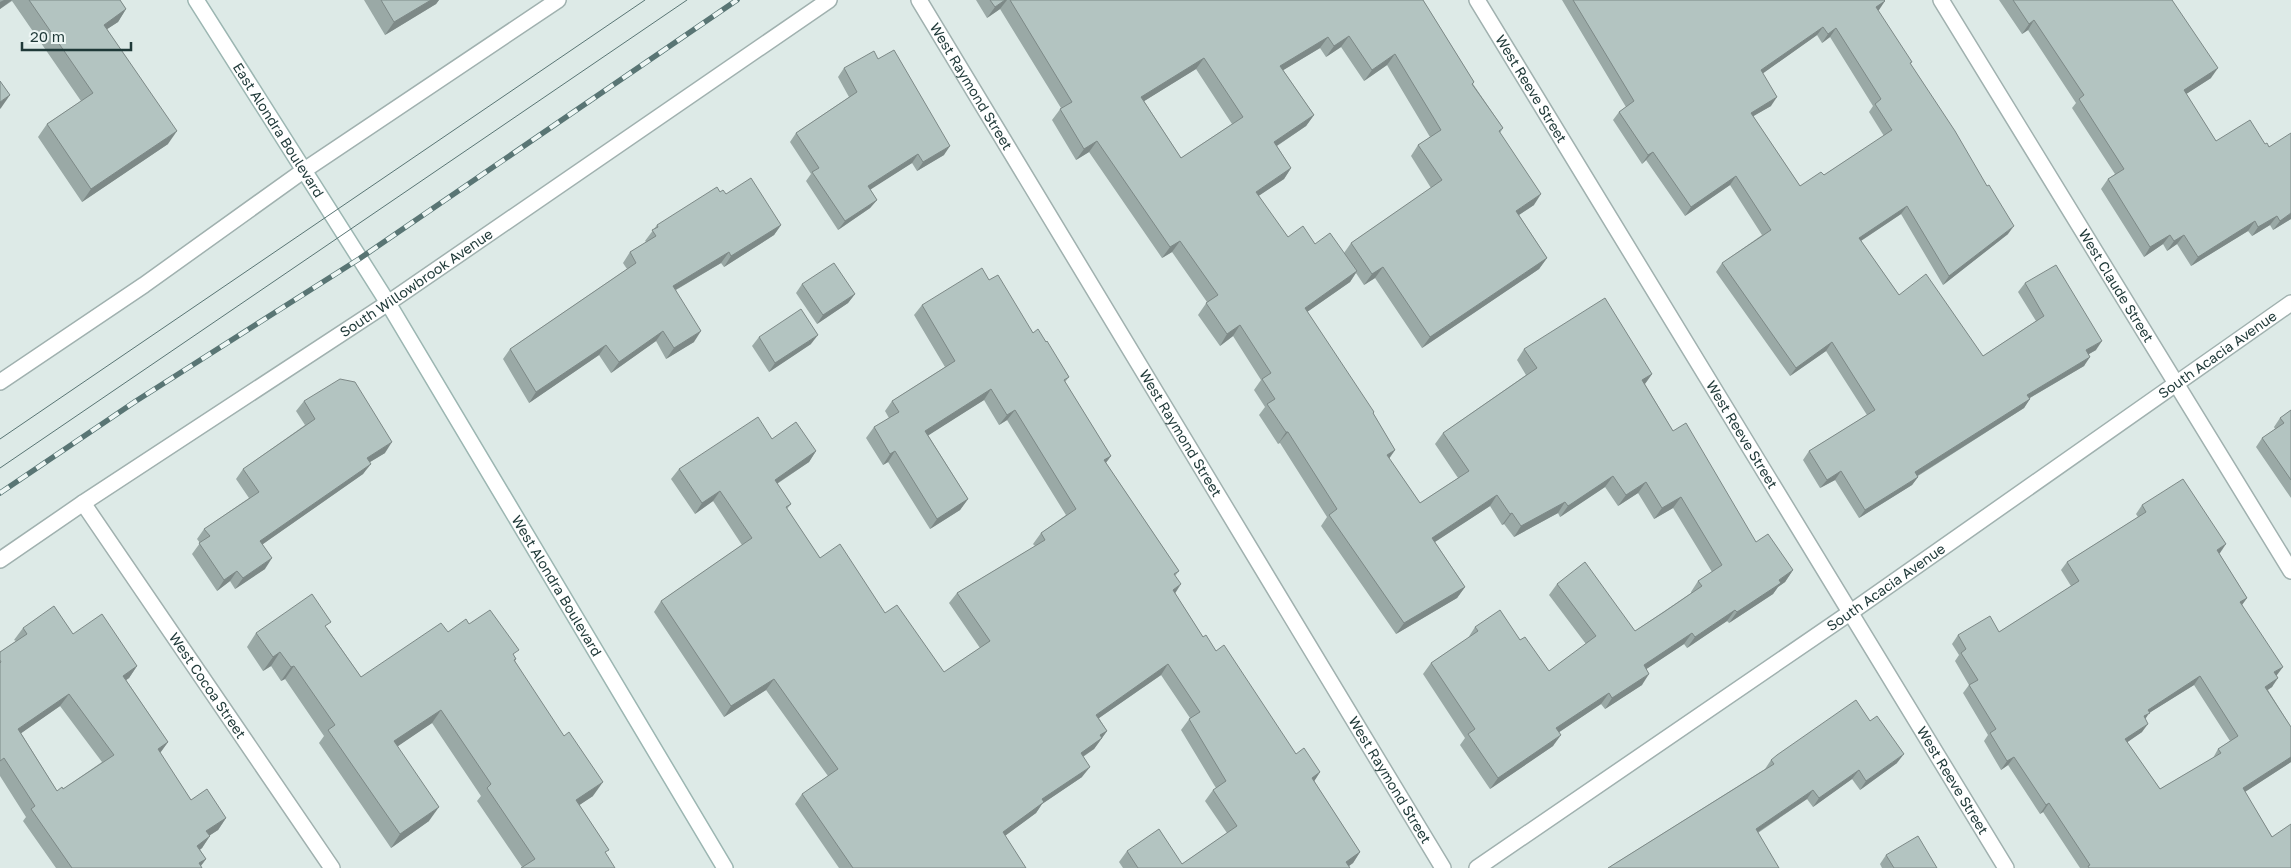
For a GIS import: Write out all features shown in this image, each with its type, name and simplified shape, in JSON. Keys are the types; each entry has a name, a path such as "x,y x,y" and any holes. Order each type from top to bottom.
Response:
{"street":[{"name":"East Alondra Boulevard","path":"196,0 388,303"},
{"path":"0,382 144,285 303,171 558,0"},
{"name":"South Willowbrook Avenue","path":"0,560 83,503 388,303 830,0"},
{"name":"West Raymond Street","path":"919,0 1443,868"},
{"name":"West Reeve Street","path":"1477,0 2006,868"},
{"name":"West Claude Street","path":"1941,0 2291,571"},
{"name":"West Alondra Boulevard","path":"388,303 725,868"},
{"name":"South Acacia Avenue","path":"1477,868 1850,612 2291,303"},
{"name":"West Cocoa Street","path":"83,503 332,868"}],"building":[{"path":"29,0 120,0 126,9 104,25 177,131 91,189 47,124 93,93"},
{"path":"381,0 431,0 394,22"},
{"path":"990,0 1005,0 995,7"},
{"path":"1010,0 1423,0 1474,82 1472,84 1503,128 1499,131 1541,194 1516,211 1547,258 1430,337 1383,267 1372,274 1351,243 1442,180 1418,145 1441,130 1395,54 1372,70 1349,36 1334,46 1328,37 1280,66 1314,115 1274,142 1291,168 1256,192 1288,237 1303,226 1315,244 1330,233 1357,271 1305,308 1374,412 1395,450 1387,455 1420,503 1469,471 1443,433 1537,368 1524,349 1605,298 1652,374 1642,380 1673,431 1686,423 1756,542 1768,534 1793,570 1779,580 1781,583 1737,612 1735,610 1695,637 1692,633 1644,665 1649,674 1612,698 1609,693 1556,728 1561,735 1498,778 1468,734 1475,729 1431,663 1478,631 1475,627 1500,610 1520,640 1525,637 1549,671 1596,636 1557,584 1585,562 1635,631 1664,612 1702,586 1698,581 1722,565 1681,497 1662,508 1646,482 1626,495 1613,476 1568,506 1565,502 1521,526 1497,495 1432,538 1465,587 1404,623 1329,515 1337,509 1288,432 1286,432 1267,404 1275,399 1262,379 1271,373 1240,325 1227,334 1206,303 1218,295 1180,241 1170,247 1097,141 1084,149 1060,109 1072,102","holes":["1204,58 1243,117 1181,158 1141,97"]},
{"path":"1573,0 1884,0 1876,7 1955,131 1987,186 1989,185 2014,226 1949,276 1907,206 1859,238 1899,295 1926,274 1983,356 2044,316 2025,283 2056,265 2102,341 2086,350 2090,357 2027,395 2030,399 1915,472 1918,477 1865,510 1841,471 1827,480 1809,451 1875,410 1832,342 1796,368 1722,263 1771,230 1736,176 1691,207 1653,152 1648,155 1619,112 1634,101","holes":["1823,27 1828,34 1836,28 1881,99 1875,104 1892,130 1824,175 1821,172 1800,186 1751,113 1777,97 1761,70"]},
{"path":"2013,0 2172,0 2218,68 2184,90 2216,141 2250,120 2265,144 2267,143 2269,147 2291,133 2291,213 2280,221 2277,216 2258,227 2255,221 2198,257 2184,235 2174,241 2170,235 2150,247 2108,179 2124,169 2079,99 2084,95 2034,20 2029,24"},
{"path":"894,50 950,146 923,162 918,154 868,186 877,200 845,221 812,172 819,168 796,133 857,92 844,68 874,51 878,59"},
{"path":"0,81 10,95 0,102"},
{"path":"751,178 781,225 731,256 729,252 673,286 701,331 674,348 663,331 619,362 606,345 536,392 510,349 636,263 630,252 656,236 652,230 658,227 657,225 717,187 720,192 723,190 726,194"},
{"path":"834,263 855,294 823,315 802,284"},
{"path":"982,268 989,280 998,275 1033,333 1038,329 1069,377 1064,380 1111,456 1104,460 1179,571 1174,574 1181,584 1173,590 1203,637 1206,635 1216,651 1224,645 1296,754 1304,748 1320,772 1312,778 1360,852 1346,862 1350,868 1138,868 1127,851 1159,829 1182,864 1237,826 1213,790 1226,781 1189,719 1200,712 1168,664 1096,715 1107,731 1100,735 1102,738 1081,753 1090,767 1042,799 1044,802 1003,832 1026,868 853,868 802,794 838,769 774,679 731,706 661,601 752,538 720,491 702,503 679,469 758,417 772,439 796,422 816,451 775,480 791,504 786,507 820,558 840,544 885,613 897,605 944,672 990,641 957,593 1045,540 1041,533 1076,509 1015,410 1007,415 991,389 925,431 968,499 937,519 895,451 890,454 874,427 899,412 892,401 955,361 922,305"},
{"path":"801,309 818,335 775,363 759,337"},
{"path":"340,379 355,382 392,442 367,458 371,464 260,541 272,558 243,578 237,571 224,580 199,543 210,536 204,529 259,492 243,469 315,419 304,401"},
{"path":"2291,410 2291,480 2262,438 2284,423 2280,418"},
{"path":"2183,479 2226,544 2217,550 2247,598 2240,602 2283,667 2274,672 2278,678 2265,687 2291,727 2291,757 2243,788 2272,837 2291,824 2291,868 2089,868 2088,866 2090,865 2049,803 2046,805 2014,757 2007,761 1990,733 1996,729 1969,685 1978,680 1961,653 1966,649 1958,635 1990,616 1999,632 2079,581 2067,562 2146,512 2142,505","holes":["2200,676 2238,736 2218,749 2221,753 2160,789 2125,739 2148,724 2144,716 2150,713 2148,710"]},
{"path":"312,594 331,622 325,626 361,677 441,623 448,632 466,619 469,624 490,610 519,650 513,654 516,659 514,660 564,736 569,732 603,782 576,800 609,850 605,852 615,868 521,868 535,859 487,788 491,784 441,710 394,741 439,807 400,834 328,730 335,725 294,666 291,667 280,652 273,657 256,633"},
{"path":"54,606 73,634 102,614 137,666 123,676 168,742 158,749 191,800 207,789 226,818 206,831 210,836 197,846 206,859 199,863 202,868 72,868 31,809 35,806 4,758 0,761 0,652 27,634 23,628","holes":["69,694 114,755 63,789 62,787 57,791 18,729"]},
{"path":"1856,700 1870,721 1877,716 1904,754 1866,781 1859,770 1819,798 1813,790 1756,829 1779,868 1608,868 1774,764 1771,760 1777,755"},
{"path":"1918,836 1937,868 1894,868 1886,855"}],"tram line":[{"path":"0,439 645,0"},
{"path":"0,468 687,0"}],"railway":[{"path":"0,493 136,401 359,259 737,0"}]}
